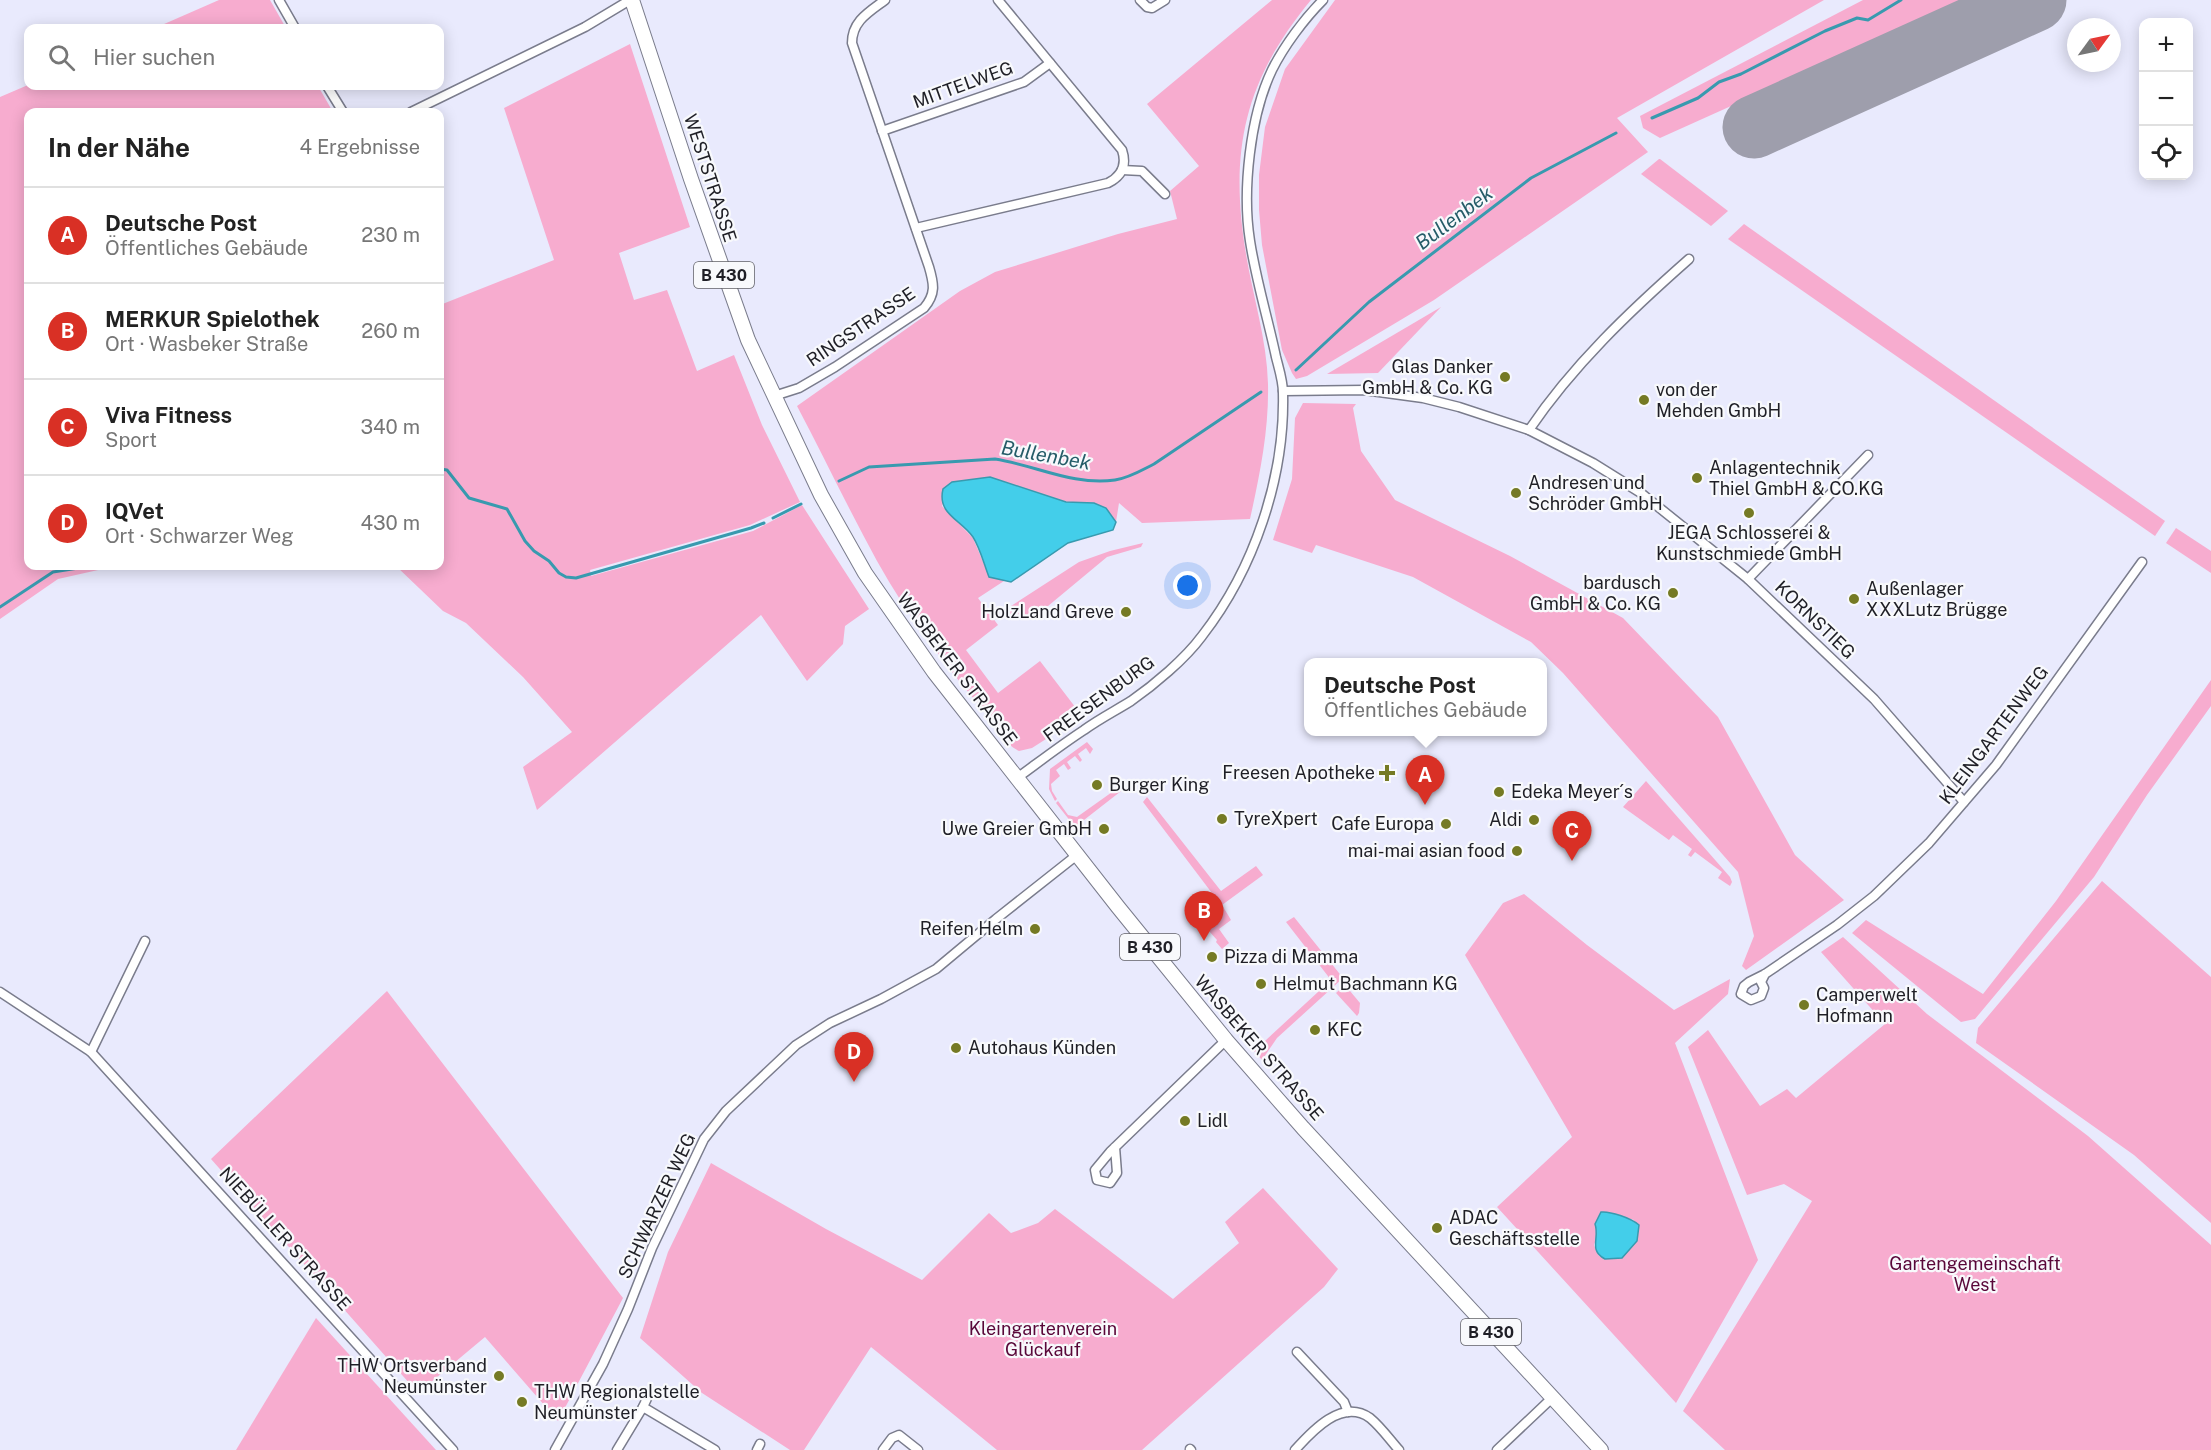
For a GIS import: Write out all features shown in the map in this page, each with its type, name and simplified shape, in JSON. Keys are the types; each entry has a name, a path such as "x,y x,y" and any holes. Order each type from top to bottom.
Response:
{"main road":[{"name":"WESTSTRASSE","path":"631,0 731,296 760,370 821,495"},
{"name":"WASBEKER STRASSE","path":"821,495 871,582 934,672 1226,1040 1303,1128 1601,1450"}],"street":[{"path":"279,0 293,24"},
{"path":"419,108 585,27 631,0"},
{"name":"RINGSTRASSE","path":"774,396 799,387 835,367 924,308 932,299 934,286 855,52 852,36 860,19 885,0"},
{"path":"916,228 1108,183 1114,180 1122,170 1125,158 1122,150 998,0"},
{"path":"1140,0 1147,7 1152,8 1165,0"},
{"name":"FREESENBURG","path":"1017,778 1084,729 1132,700 1166,672 1200,639 1222,608 1244,570 1257,539 1276,471 1282,433 1283,391 1250,240 1247,191 1251,146 1257,114 1272,71 1287,45 1323,0"},
{"name":"MITTELWEG","path":"882,131 1024,82 1050,63"},
{"path":"329,90 341,108"},
{"path":"1122,170 1142,171 1165,194"},
{"path":"1529,430 1593,351 1637,305 1689,259"},
{"name":"KORNSTIEG","path":"1283,391 1364,390 1423,398 1476,412 1529,430 1593,464 1641,494 1748,579 1874,699 1964,802"},
{"path":"1748,579 1868,455"},
{"name":"KLEINGARTENWEG","path":"1765,974 1837,925 1874,896 1929,843 1996,765 2142,562"},
{"name":"SCHWARZER WEG","path":"555,1450 603,1364 628,1310 652,1248 704,1139 726,1111 796,1045 830,1023 936,969 1077,855"},
{"path":"91,1052 145,941"},
{"name":"NIEBÜLLER STRASSE","path":"0,992 91,1052 453,1450"},
{"path":"1115,1147 1226,1040"},
{"path":"1297,1352 1344,1402 1348,1412"},
{"path":"617,1450 650,1392"},
{"path":"1497,1450 1552,1398"},
{"path":"643,1407 714,1450"},
{"path":"1295,1450 1328,1420 1348,1412 1363,1414 1370,1418 1398,1450"},
{"path":"883,1450 892,1438 899,1435 918,1450"}],"green space":[{"path":"219,0 270,0 284,24 164,24"},
{"path":"1272,0 1311,0 1270,59 1247,119 1241,150 1241,217 1265,351 1268,384 1265,435 1250,519 1142,523 1119,503 1116,522 1106,508 1094,503 1066,502 990,477 952,482 942,506 973,538 989,576 1004,581 978,598 998,625 966,650 998,693 1040,661 1082,716 1032,748 1019,751 1006,740 944,661 889,582 797,406 960,291 995,272 1118,234 1177,219 1170,191 1199,166 1147,104"},
{"path":"1335,0 1824,0 1617,118 1648,152 1434,300 1307,376 1296,379 1282,350 1262,245 1259,175 1265,127 1285,69"},
{"path":"1863,0 1967,0 1660,138 1643,128 1640,116"},
{"path":"630,44 690,227 619,253 634,300 667,290 697,371 734,355 762,425 800,502 750,525 590,570 591,576 753,531 802,505 869,609 845,626 843,644 807,681 761,615 537,810 523,767 572,732 523,677 466,623 443,611 400,570 444,570 444,303 554,260 504,108"},
{"path":"24,87 24,90 320,90 331,108 24,108 24,570 98,570 58,579 0,619 0,97"},
{"path":"1659,159 1728,211 1711,226 1641,174"},
{"path":"1744,224 2165,521 2155,536 1728,239"},
{"path":"1441,307 1378,373 1327,374"},
{"path":"1303,403 1356,404 1353,408 1361,451 1395,500 1510,556 1623,618 1718,717 1795,855 1844,900 1746,970 1742,966 1754,936 1738,872 1563,673 1531,642 1413,577 1316,545 1312,553 1273,540 1292,479 1295,418"},
{"path":"2176,528 2211,551 2211,573 2166,543"},
{"path":"1143,543 1141,547 1107,557 1036,616 1000,613 1079,562"},
{"path":"2211,680 2211,706 2147,795 2094,877 1975,1019 1961,1022 1852,933 1866,920 1983,994 2056,901"},
{"path":"1087,742 1093,749 1090,754 1086,748 1078,754 1082,760 1080,762 1075,756 1067,762 1071,768 1068,770 1064,764 1056,770 1060,776 1051,784 1057,799 1055,801 1049,789 1050,769"},
{"path":"1646,781 1730,877 1732,882 1730,886 1718,878 1722,872 1695,852 1691,857 1688,855 1692,849 1673,835 1669,840 1623,807"},
{"path":"1122,785 1125,788 1075,827 1056,803 1058,801 1068,815 1077,817"},
{"path":"1147,797 1221,891 1256,866 1263,875 1222,905 1231,920 1219,929 1229,943 1222,949 1201,922 1221,905 1143,802"},
{"path":"2102,881 2211,977 2211,1223 2134,1155 1976,1043 1978,1028"},
{"path":"1524,894 1587,945 1674,1010 1730,979 1728,994 1675,1043 1758,1260 1676,1403 1497,1207 1572,1137 1465,955 1503,903","holes":["1606,1212 1634,1220 1615,1259 1599,1256 1594,1245"]},
{"path":"1294,917 1343,978 1277,1038 1262,1060 1254,1051 1331,980 1286,922"},
{"name":"Gartengemeinschaft West","path":"1843,937 1927,1014 2088,1136 2211,1245 2211,1450 1725,1450 1683,1411 1812,1201 1784,1184 1747,1195 1688,1047 1708,1030 1760,1106 1787,1089 1796,1098 1885,1024 1821,952"},
{"path":"1345,985 1360,1003 1357,1016 1336,993"},
{"path":"387,991 623,1298 558,1421 485,1337 418,1393 211,1159"},
{"name":"Kleingartenverein Glückauf","path":"711,1163 826,1229 922,1280 989,1213 1011,1233 1038,1223 1055,1209 1173,1299 1239,1243 1225,1222 1263,1188 1338,1269 1324,1287 1142,1450 997,1450 871,1347 804,1450 790,1450 702,1393 640,1338 668,1252"},
{"path":"316,1318 436,1450 236,1450"}],"water":[{"path":"990,477 1066,502 1094,503 1106,508 1116,522 1113,530 1068,543 1011,582 989,577 973,537 946,510 942,498 943,489 952,482"},
{"path":"1601,1212 1620,1216 1639,1225 1637,1241 1622,1258 1605,1259 1597,1252 1595,1224"}],"waterway":[{"name":"Bullenbek","path":"1652,118 1698,98 1719,82 1741,74 1825,31 1857,18 1868,20 1901,0"},
{"name":"Bullenbek","path":"1296,370 1369,302 1531,178 1616,133"},
{"name":"Bullenbek","path":"839,481 869,467 995,459 1069,478 1099,481 1120,479 1154,464 1261,392"},
{"name":"Bullenbek","path":"444,470 447,470 469,498 507,509 525,541 566,577 576,578 764,523"},
{"name":"Bullenbek","path":"773,518 801,504"},
{"name":"Bullenbek","path":"0,607 53,572 66,570"}],"runway":[{"path":"1754,127 2035,0"}],"place":[{"name":"Glas Danker GmbH & Co. KG","path":"1505,377"},
{"name":"von der Mehden GmbH","path":"1644,400"},
{"name":"Anlagentechnik Thiel GmbH & CO.KG","path":"1697,478"},
{"name":"Andresen und Schröder GmbH","path":"1516,493"},
{"name":"JEGA Schlosserei & Kunstschmiede GmbH","path":"1749,513"},
{"name":"bardusch GmbH & Co. KG","path":"1673,593"},
{"name":"Außenlager XXXLutz Brügge","path":"1854,599"},
{"name":"HolzLand Greve","path":"1126,612"},
{"name":"Freesen Apotheke","path":"1387,773"},
{"name":"Burger King","path":"1097,785"},
{"name":"Edeka Meyer´s","path":"1499,792"},
{"name":"Deutsche Post","path":"1425,805"},
{"name":"TyreXpert","path":"1222,819"},
{"name":"Aldi","path":"1534,820"},
{"name":"Cafe Europa","path":"1446,824"},
{"name":"Uwe Greier GmbH","path":"1104,829"},
{"name":"mai-mai asian food","path":"1517,851"},
{"name":"Viva Fitness","path":"1572,861"},
{"name":"Reifen Helm","path":"1035,929"},
{"name":"MERKUR Spielothek","path":"1204,941"},
{"name":"Pizza di Mamma","path":"1212,957"},
{"name":"Helmut Bachmann KG","path":"1261,984"},
{"name":"Camperwelt Hofmann","path":"1804,1005"},
{"name":"KFC","path":"1315,1030"},
{"name":"Autohaus Künden","path":"956,1048"},
{"name":"IQVet","path":"854,1082"},
{"name":"Lidl","path":"1185,1121"},
{"name":"ADAC Geschäftsstelle","path":"1437,1228"},
{"name":"THW Ortsverband Neumünster","path":"499,1376"},
{"name":"THW Regionalstelle Neumünster","path":"522,1402"}]}
